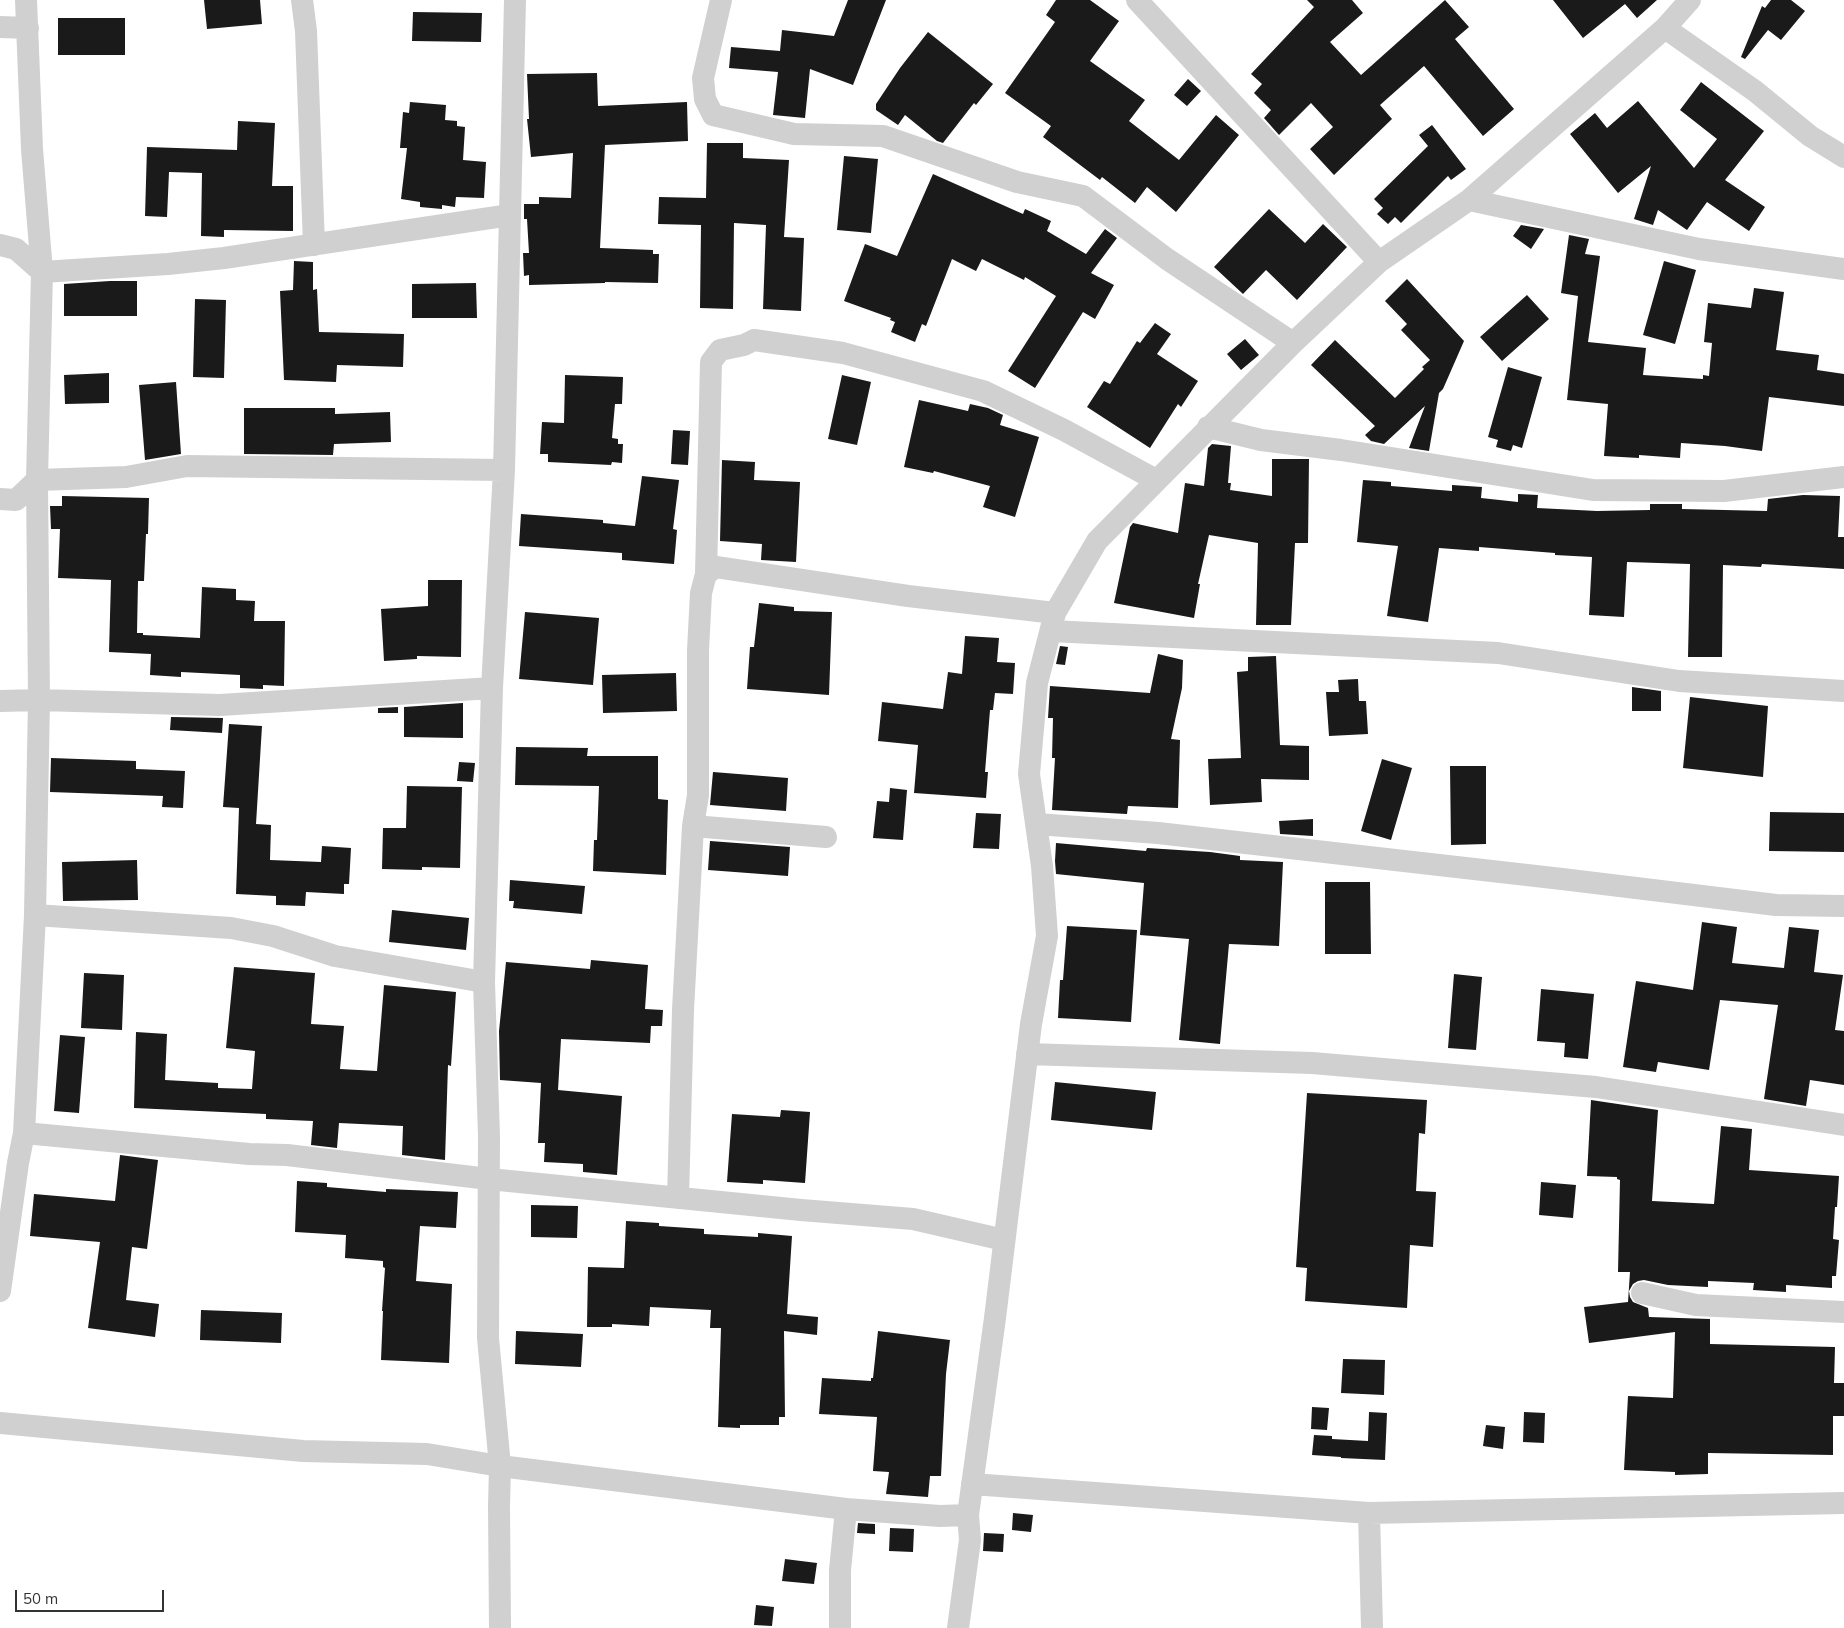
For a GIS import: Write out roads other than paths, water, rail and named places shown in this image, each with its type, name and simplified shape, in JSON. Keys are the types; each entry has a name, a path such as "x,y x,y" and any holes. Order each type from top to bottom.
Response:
{"street":[{"path":"0,1291 9,1162 24,1133 35,915 39,700 38,480 42,272 32,149 26,0"},
{"path":"302,0 306,31 314,245"},
{"path":"500,1628 500,1466 488,1338 489,1179 484,982 492,688 504,470 515,0"},
{"path":"720,0 703,78 705,99 713,116 794,134 884,136 1017,182 1083,196 1167,259 1293,343"},
{"path":"1137,0 1220,88 1378,262"},
{"path":"958,1628 970,1540 968,1515 1027,1054 1047,936 1042,866 1030,774 1038,683 1053,622 1097,540 1293,343 1378,262 1469,200 1665,28 1690,0"},
{"path":"0,27 28,28"},
{"path":"1665,28 1755,91 1810,136 1844,157"},
{"path":"1469,200 1699,249 1844,269"},
{"path":"0,245 16,249 42,272 168,264 224,258 510,215"},
{"path":"678,1198 683,1010 693,826 698,796 698,650 701,593 706,574 711,362 720,350 744,345 754,340 843,353 983,391 1064,430 1156,480"},
{"path":"1208,427 1261,440 1341,450 1593,490 1724,491 1844,477"},
{"path":"0,498 16,500 38,480 126,477 187,466 504,470"},
{"path":"706,574 716,568 908,596 1053,622 1498,653 1680,681 1844,691"},
{"path":"0,701 39,700 220,706 492,688"},
{"path":"1036,824 1158,833 1776,905 1844,906"},
{"path":"693,826 826,837"},
{"path":"35,915 231,928 273,936 335,956 484,982"},
{"path":"1027,1054 1312,1063 1596,1088 1844,1125"},
{"path":"24,1133 249,1154 287,1155 489,1179 913,1219 1004,1240"},
{"path":"1642,1293 1696,1305 1844,1312"},
{"path":"0,1423 303,1451 427,1454 500,1466 846,1509 940,1516 968,1515"},
{"path":"972,1484 1369,1513 1844,1503"},
{"path":"840,1628 840,1570 846,1509"},
{"path":"1369,1513 1372,1628"}]}
